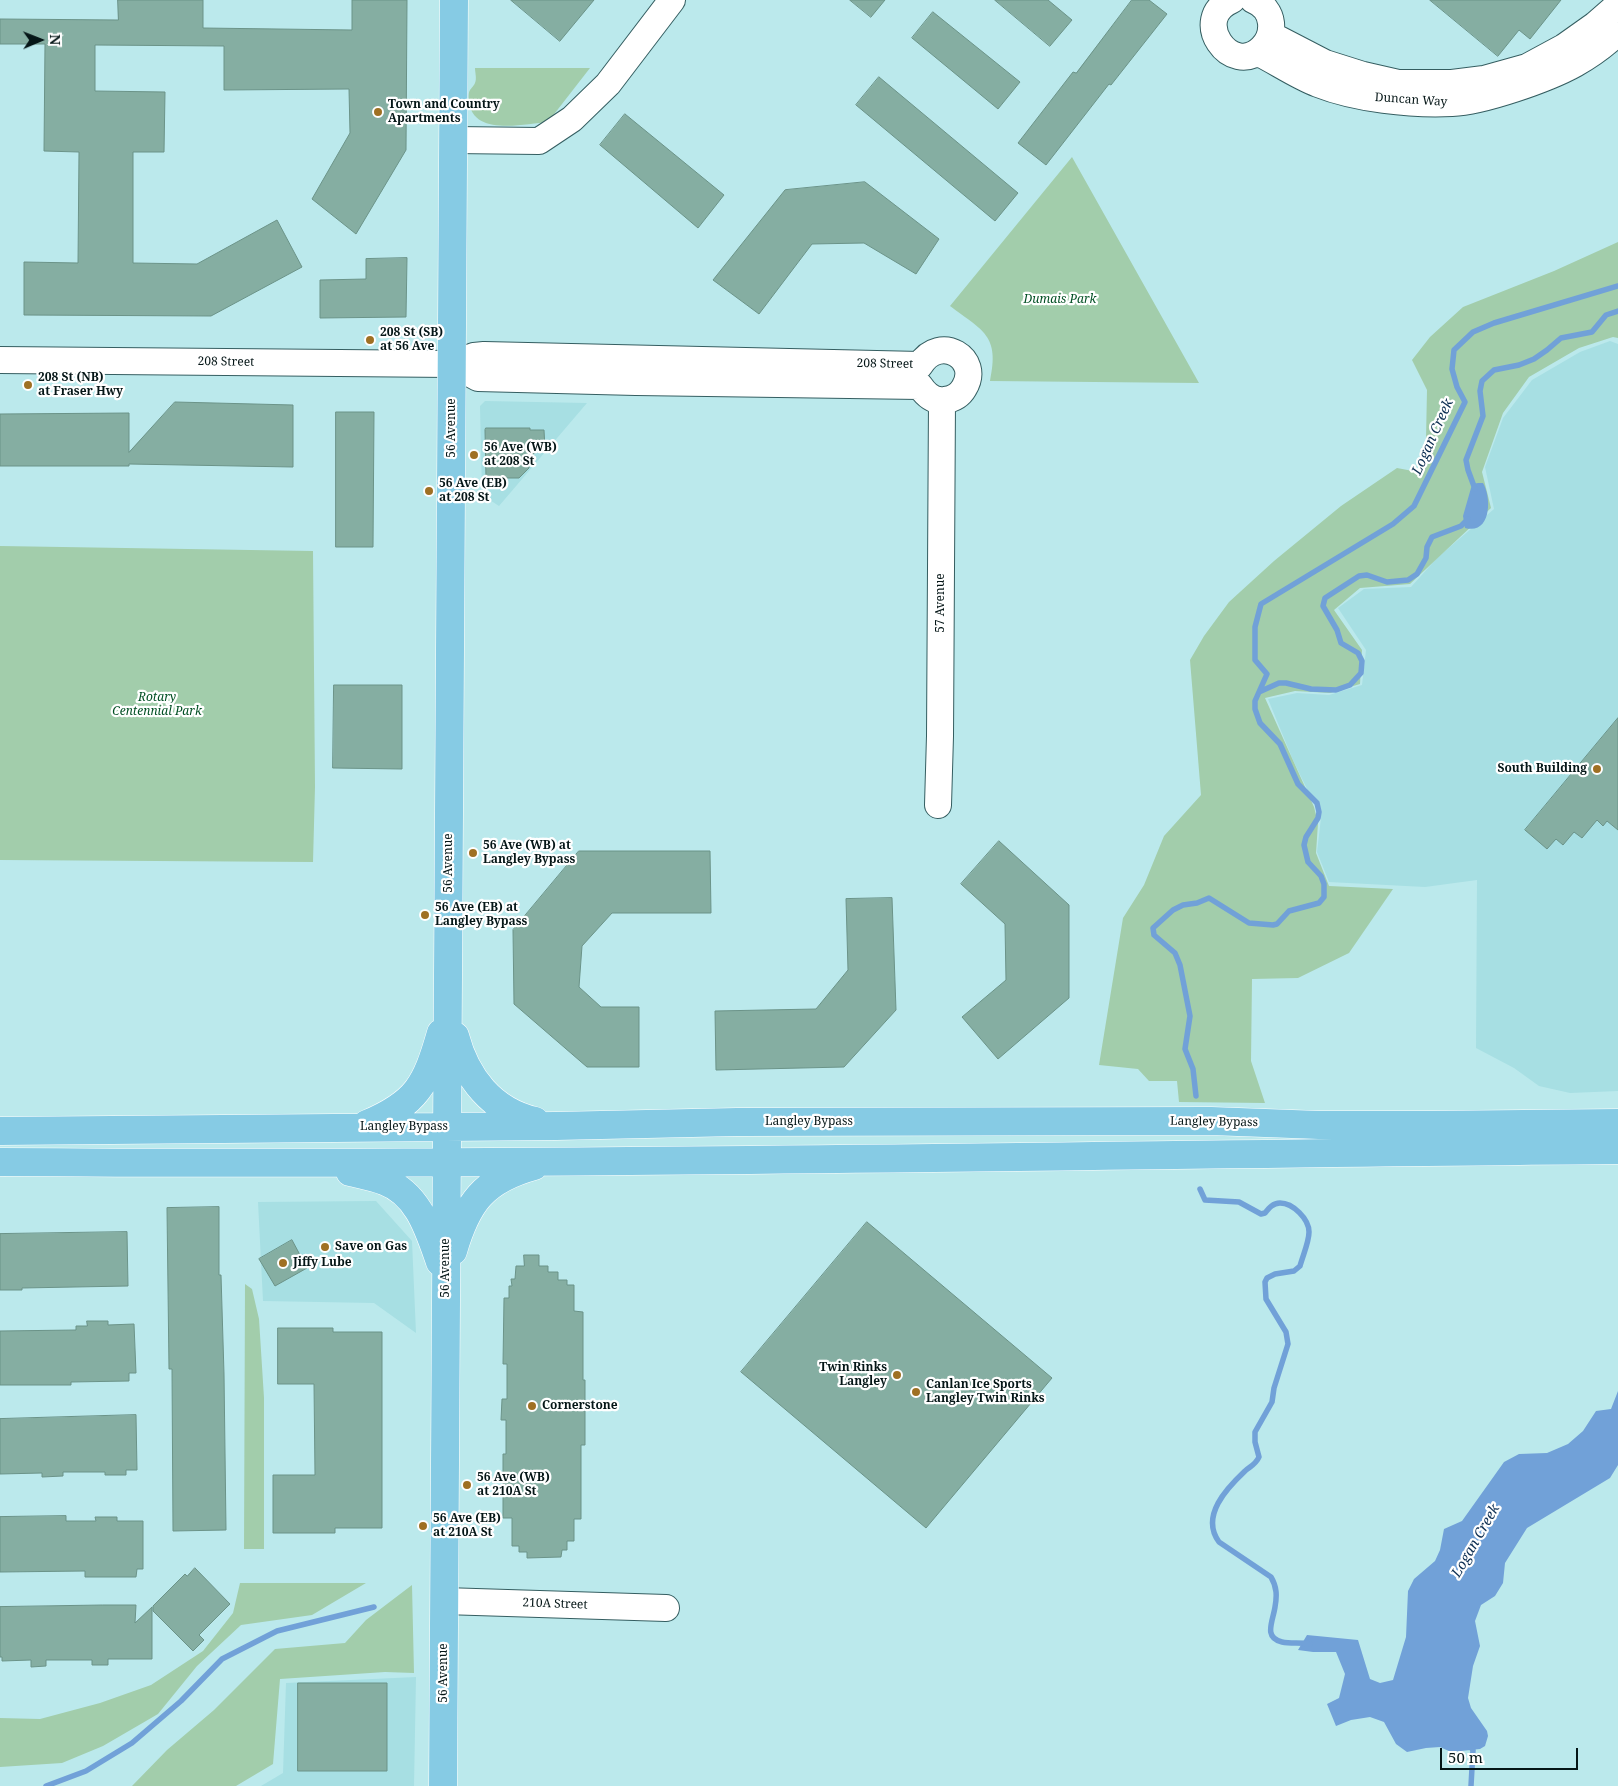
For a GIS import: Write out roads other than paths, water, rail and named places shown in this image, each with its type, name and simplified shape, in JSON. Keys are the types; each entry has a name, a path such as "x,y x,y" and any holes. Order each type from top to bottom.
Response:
{"main road":[{"name":"56 Avenue","path":"443,1786 454,0"},
{"path":"448,1010 459,1053 467,1070 484,1093 502,1108 519,1118 556,1126"},
{"path":"360,1127 389,1115 413,1097 423,1083 436,1051 448,1010"},
{"name":"Langley Bypass","path":"0,1131 556,1126 737,1122 1210,1121 1339,1125 1618,1122"},
{"path":"0,1162 310,1163 1004,1158 1618,1150"},
{"path":"446,1278 460,1226 471,1205 484,1190 525,1169 555,1161"},
{"path":"310,1163 386,1181 406,1194 426,1223 446,1278"}],"street":[{"path":"454,140 539,141 572,119 608,84 672,0"},
{"path":"1232,0 1222,7 1216,15 1214,33 1224,49 1232,54 1241,56 1251,55 1264,43 1272,26 1270,16 1264,8 1253,0"},
{"name":"Duncan Way","path":"1264,43 1363,75 1398,83 1452,83 1484,79 1527,67 1564,47 1595,25 1618,4"},
{"name":"Duncan Way","path":"1264,43 1318,84 1358,95 1395,101 1454,103 1489,96 1534,81 1575,64 1618,32"},
{"name":"208 Street","path":"0,360 452,364 474,356 484,356 920,365 928,355 938,350 944,350 961,357 965,363 968,377 966,385 958,396 942,400 928,396 920,386 478,378 452,364"},
{"name":"57 Avenue","path":"938,805 942,400"},
{"name":"210A Street","path":"444,1601 666,1608"}],"water":[{"path":"1483,483 1486,490 1488,497 1487,514 1480,526 1474,529 1465,528 1463,516 1471,488 1473,484"},
{"path":"1618,1391 1618,1465 1610,1478 1527,1528 1505,1563 1503,1583 1495,1596 1481,1605 1475,1621 1480,1646 1473,1666 1468,1698 1471,1708 1487,1731 1488,1736 1485,1746 1480,1749 1451,1752 1440,1747 1407,1752 1396,1744 1384,1722 1370,1717 1351,1720 1336,1726 1327,1704 1339,1698 1345,1674 1336,1652 1298,1650 1307,1635 1358,1640 1370,1679 1380,1683 1393,1680 1406,1637 1408,1591 1414,1579 1435,1561 1440,1550 1444,1529 1462,1521 1504,1462 1519,1454 1547,1453 1568,1444 1583,1431 1596,1411 1611,1409"}],"waterway":[{"name":"Logan Creek","path":"1259,692 1267,674 1255,660 1255,627 1261,604 1393,524 1414,506 1465,402 1457,387 1452,369 1454,350 1473,332 1494,323 1618,286"},
{"path":"1475,489 1466,460 1483,416 1480,391 1482,381 1494,370 1519,365 1534,359 1561,338 1592,332 1606,315 1618,311"},
{"path":"1196,1096 1193,1069 1185,1049 1190,1016 1180,965 1175,953 1154,935 1153,928 1173,910 1183,905 1197,903 1209,898 1249,923 1273,925 1277,924 1289,911 1319,903 1324,897 1324,884 1321,876 1308,862 1304,845 1306,837 1318,818 1317,803 1298,784 1280,744 1260,723 1255,709 1255,701 1259,692 1279,683 1311,689 1336,690 1350,685 1361,673 1362,661 1358,653 1341,643 1337,630 1323,606 1325,598 1359,576 1367,575 1387,582 1408,580 1417,574 1426,558 1427,547 1432,537 1461,526 1468,519"},
{"name":"Logan Creek","path":"1200,1189 1205,1200 1239,1202 1261,1214 1265,1213 1275,1204 1285,1204 1295,1209 1303,1217 1308,1227 1308,1240 1300,1266 1294,1271 1275,1274 1267,1278 1265,1282 1266,1299 1286,1332 1288,1344 1274,1388 1272,1402 1255,1432 1255,1442 1259,1457 1224,1494 1214,1513 1213,1522 1214,1532 1219,1542 1271,1577 1276,1595 1271,1628 1273,1637 1282,1642 1310,1644"},
{"path":"46,1786 86,1771 132,1743 181,1701 222,1659 277,1631 374,1607"},
{"name":"Logan Creek","path":"1469,1745 1473,1750 1471,1786"}],"place":[{"name":"Town and Country Apartments","path":"378,112"},
{"name":"208 St (SB) at 56 Ave","path":"370,340"},
{"name":"208 St (NB) at Fraser Hwy","path":"28,385"},
{"name":"56 Ave (WB) at 208 St","path":"474,455"},
{"name":"56 Ave (EB) at 208 St","path":"429,491"},
{"name":"South Building","path":"1597,769"},
{"name":"56 Ave (WB) at Langley Bypass","path":"473,853"},
{"name":"56 Ave (EB) at Langley Bypass","path":"425,915"},
{"name":"Save on Gas","path":"325,1247"},
{"name":"Jiffy Lube","path":"283,1263"},
{"name":"Twin Rinks Langley","path":"897,1375"},
{"name":"Canlan Ice Sports Langley Twin Rinks","path":"916,1392"},
{"name":"Cornerstone","path":"532,1406"},
{"name":"56 Ave (WB) at 210A St","path":"467,1485"},
{"name":"56 Ave (EB) at 210A St","path":"423,1526"}],"park label":[{"name":"Dumais Park","path":"1060,300"},
{"name":"Rotary Centennial Park","path":"157,705"}]}
